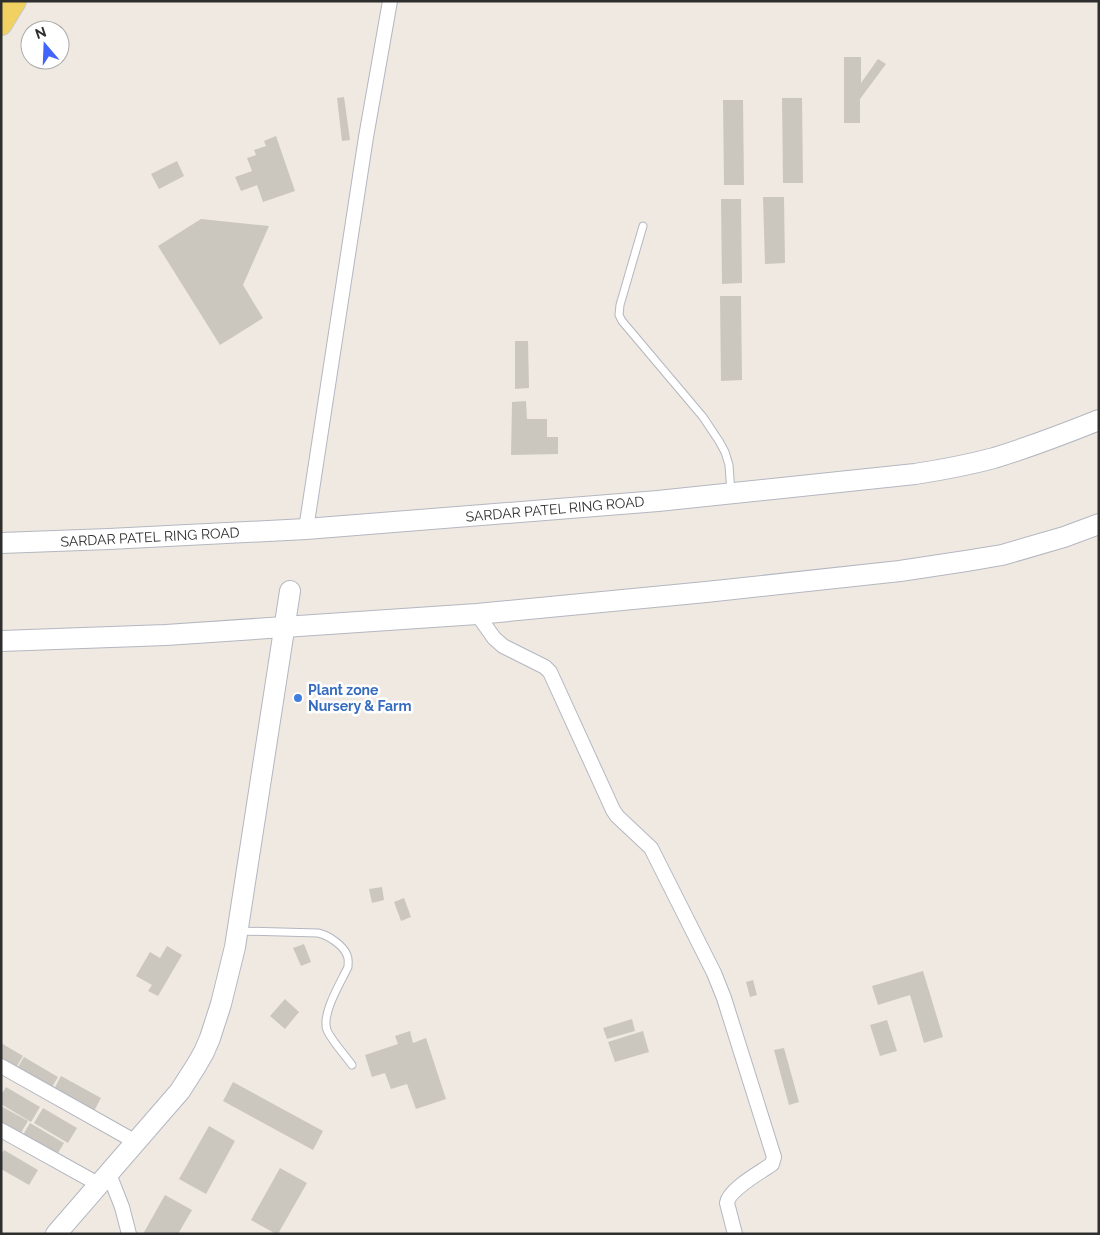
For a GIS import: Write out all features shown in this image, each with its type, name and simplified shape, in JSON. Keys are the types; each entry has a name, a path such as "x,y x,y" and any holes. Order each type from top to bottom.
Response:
{"main road":[{"path":"1,24 15,1"}],"street":[{"path":"306,529 366,138 390,1"},
{"name":"SARDAR PATEL RING ROAD","path":"1,543 306,529 658,501 915,474 992,458 1044,442 1099,420"},
{"path":"1,641 166,635 477,614 706,592 900,571 1002,555 1064,537 1099,524"},
{"path":"56,1234 180,1091 204,1052 210,1038 221,1004 238,931 290,591"},
{"path":"477,614 494,638 503,646 545,667 550,672 613,810 651,848 714,973 724,998 774,1157 772,1164 736,1190 728,1199 736,1234"},
{"path":"1,1066 136,1142"},
{"path":"1,1130 104,1179 122,1207 129,1234"}],"lane":[{"path":"642,226 620,305 620,315 622,321 703,417 719,441 729,465 731,493"},
{"path":"238,931 318,932 330,937 346,953 348,967 327,1010 325,1025 327,1032 352,1065"}],"building":[{"path":"844,57 861,57 861,83 878,59 886,64 860,99 860,123 844,123"},
{"path":"344,97 350,140 342,141 337,98"},
{"path":"782,98 802,98 803,183 783,183"},
{"path":"723,100 743,100 744,185 724,185"},
{"path":"276,136 295,191 263,202 257,185 241,191 235,177 252,171 247,158 256,155 254,150 266,146 264,141"},
{"path":"177,161 184,176 159,189 151,174"},
{"path":"763,197 784,197 785,263 765,264"},
{"path":"721,199 741,199 742,283 722,284"},
{"path":"201,219 269,226 243,285 263,318 220,345 158,246"},
{"path":"720,296 741,296 742,380 721,381"},
{"path":"515,341 528,341 529,388 515,389"},
{"path":"526,401 527,419 547,419 547,437 558,437 558,454 511,455 512,402"},
{"path":"382,887 384,900 372,903 369,889"},
{"path":"404,898 411,917 401,921 394,902"},
{"path":"304,944 311,962 301,966 293,948"},
{"path":"167,946 182,955 158,996 148,991 152,985 136,976 150,952 160,958"},
{"path":"923,971 943,1037 924,1043 910,995 878,1005 872,986"},
{"path":"753,980 757,995 750,997 746,982"},
{"path":"285,999 299,1012 285,1029 270,1016"},
{"path":"632,1019 635,1031 607,1039 603,1028"},
{"path":"887,1020 897,1051 880,1056 870,1025"},
{"path":"410,1031 413,1043 426,1038 446,1099 416,1109 407,1084 391,1089 385,1073 372,1077 365,1055 398,1044 395,1036"},
{"path":"643,1031 649,1052 615,1062 608,1042"},
{"path":"1,1043 23,1056 14,1071 1,1064"},
{"path":"784,1048 799,1102 789,1105 774,1050"},
{"path":"24,1057 58,1077 49,1092 15,1072"},
{"path":"61,1076 101,1098 93,1113 53,1091"},
{"path":"233,1082 323,1131 313,1150 223,1101"},
{"path":"6,1087 40,1107 31,1122 1,1104 1,1095"},
{"path":"1,1106 28,1121 19,1136 1,1126"},
{"path":"43,1108 77,1128 68,1143 34,1123"},
{"path":"30,1123 64,1143 55,1158 21,1138"},
{"path":"209,1126 235,1141 206,1194 179,1179"},
{"path":"4,1150 38,1170 29,1185 1,1169 1,1155"},
{"path":"280,1168 307,1183 278,1234 276,1234 251,1220"},
{"path":"165,1195 192,1210 178,1234 143,1234"}],"place":[{"name":"Plant zone Nursery & Farm","path":"298,698"}]}
